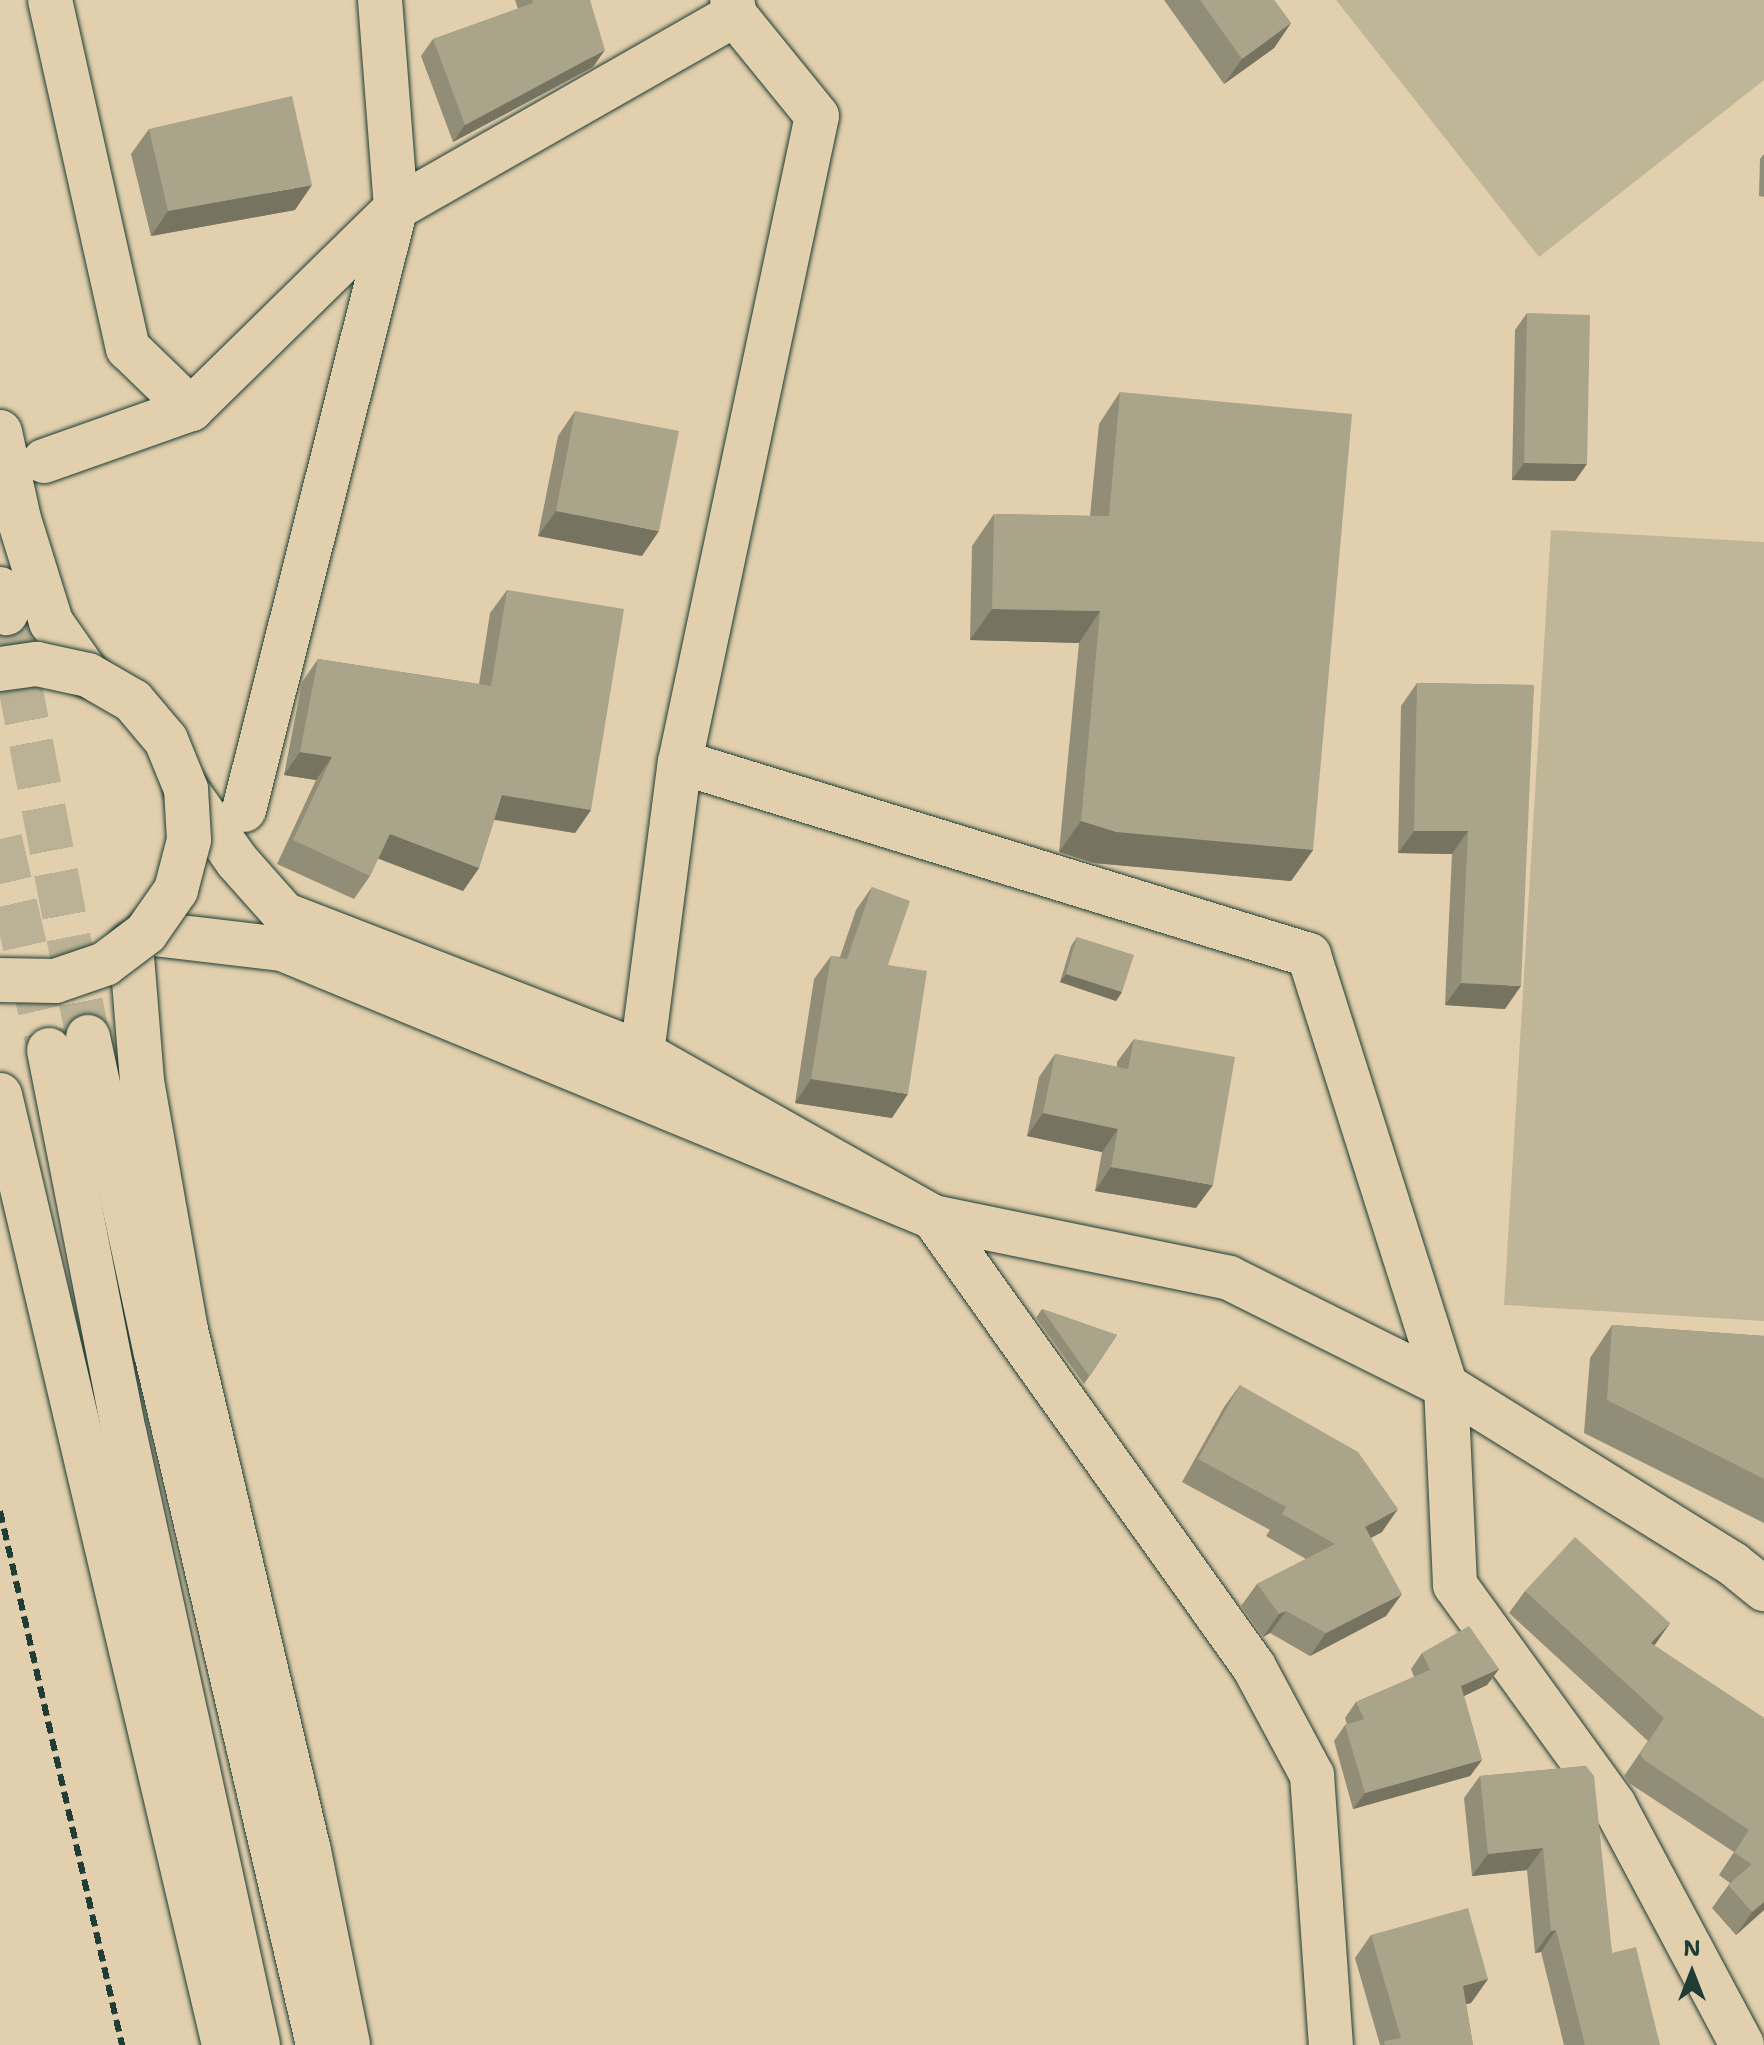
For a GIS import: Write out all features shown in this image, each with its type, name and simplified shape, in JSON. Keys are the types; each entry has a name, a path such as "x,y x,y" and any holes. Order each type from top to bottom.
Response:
{"street":[{"path":"50,0 128,348 191,409"},
{"path":"244,810 396,208 380,0"},
{"path":"44,461 191,409 396,208 734,8 817,116 680,762 642,1053"},
{"path":"0,432 19,519 51,622 88,675"},
{"path":"0,669 37,664 88,675 133,701 166,740 186,789 237,861 284,914 933,1217 1229,1278 1446,1386 1733,1564 1764,1589"},
{"path":"680,762 1309,955 1446,1386 1455,1585 1614,1805 1742,2045"},
{"path":"0,980 55,981 105,964 139,938 176,890 189,840 186,789"},
{"path":"139,938 282,949 534,1032 642,1053 933,1217 1254,1667 1312,1775 1331,2045"},
{"path":"139,938 142,1081 186,1330 309,1851 348,2045"},
{"path":"258,2045 124,1431 69,1044 156,1353 318,2045"},
{"path":"0,1095 224,2045"}],"shaded area":[{"path":"1336,0 1764,0 1764,80 1539,257"},
{"path":"1551,530 1764,542 1764,1321 1504,1305"}],"building":[{"path":"532,0 590,0 605,50 465,125 433,39 533,3"},
{"path":"1200,0 1274,0 1291,23 1242,59"},
{"path":"292,96 312,185 168,211 149,129"},
{"path":"1527,313 1590,315 1587,464 1524,463"},
{"path":"1120,392 1352,414 1313,850 1116,832 1081,821 1100,611 992,609 994,514 1109,516"},
{"path":"575,411 679,431 659,531 556,511"},
{"path":"507,590 624,609 591,810 502,795 479,868 390,834 370,876 293,840 332,757 300,752 318,659 491,686"},
{"path":"1417,683 1534,685 1521,986 1461,983 1468,831 1414,831"},
{"path":"872,887 910,901 888,965 927,971 908,1094 811,1079 831,956 847,959"},
{"path":"1077,937 1134,955 1122,992 1066,974"},
{"path":"1134,1039 1235,1057 1213,1185 1111,1167 1118,1129 1043,1113 1055,1054 1128,1069"},
{"path":"1042,1309 1117,1335 1090,1376 1087,1373"},
{"path":"1612,1325 1764,1336 1764,1479 1607,1400"},
{"path":"1240,1385 1358,1452 1398,1509 1365,1527 1402,1594 1326,1633 1286,1611 1279,1614 1257,1584 1335,1544 1282,1514 1286,1507 1198,1459"},
{"path":"1575,1537 1670,1623 1651,1643 1764,1718 1764,1902 1752,1912 1728,1885 1752,1864 1734,1853 1749,1830 1644,1760 1640,1754 1664,1718 1525,1591"},
{"path":"1469,1626 1499,1669 1461,1686 1482,1760 1365,1793 1345,1725 1364,1719 1356,1702 1430,1670 1422,1653"},
{"path":"1586,1766 1594,1776 1612,1953 1636,1947 1660,2045 1585,2045 1556,1930 1551,1931 1543,1848 1488,1854 1480,1776"},
{"path":"1468,1908 1488,1979 1463,1986 1473,2045 1385,2045 1384,2041 1401,2038 1371,1935"}],"tunnel":[{"path":"6,613 88,1037"},
{"path":"0,839 49,1050"}],"railway":[{"path":"0,1511 122,2045"}]}
